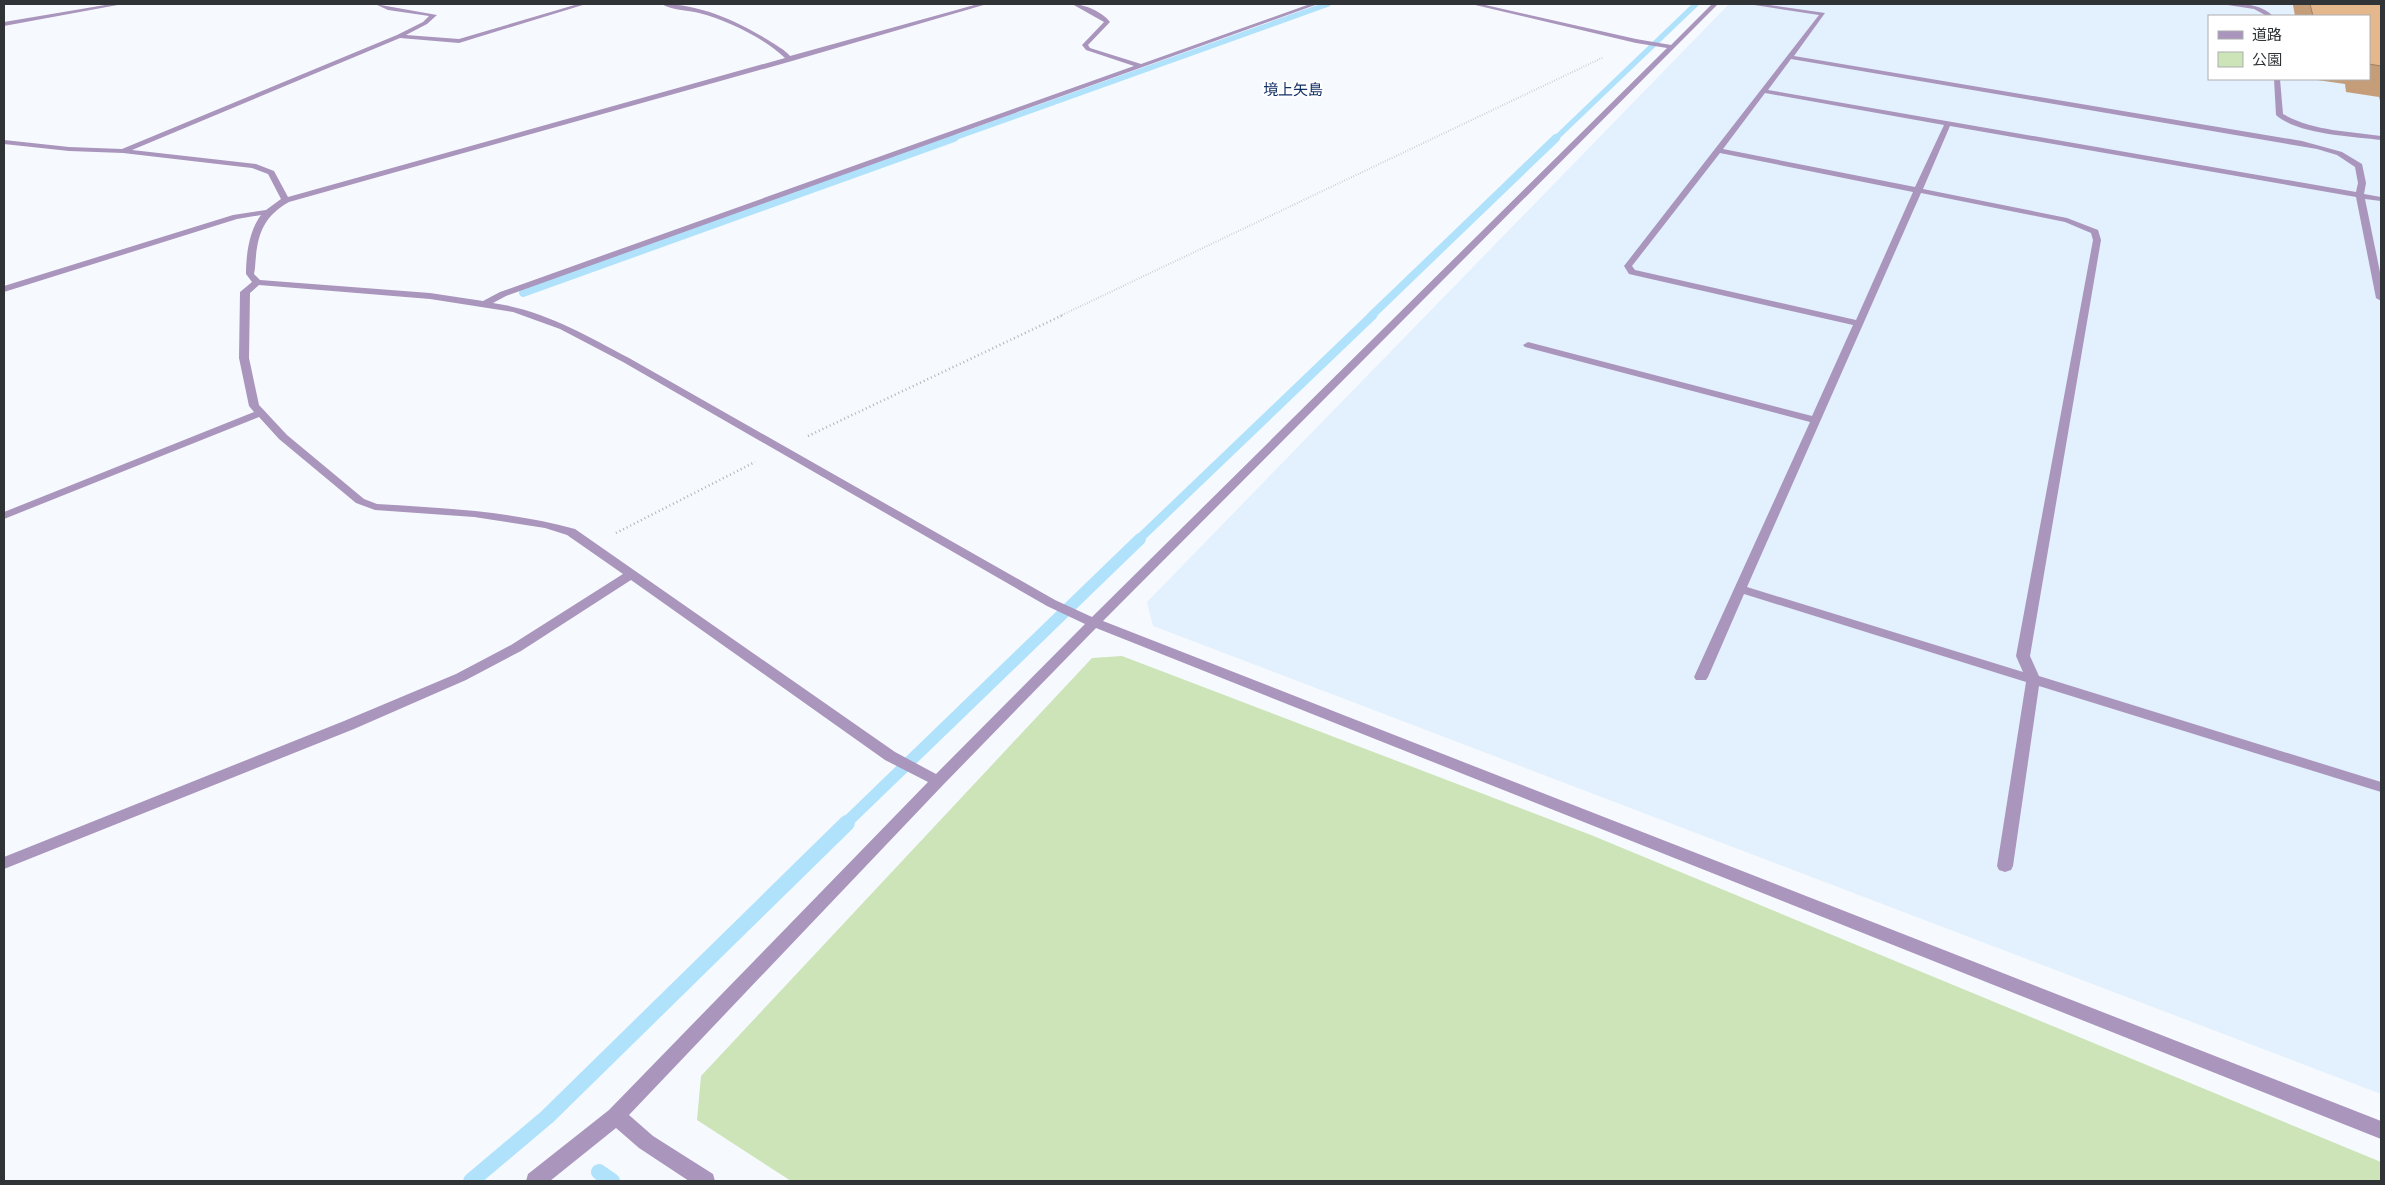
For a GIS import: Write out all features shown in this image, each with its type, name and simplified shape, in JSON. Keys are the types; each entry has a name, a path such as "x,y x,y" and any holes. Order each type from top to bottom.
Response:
{"street":[{"path":"4,24 120,4"},
{"path":"123,151 399,36 428,21 434,15 388,8 378,4"},
{"path":"399,36 459,40 583,4"},
{"path":"666,4 710,13 733,21 786,54 790,60"},
{"path":"984,4 286,200 268,212 260,220 256,229 250,269 252,278 256,282 430,296 486,304 531,315 585,338 783,448 1051,603 1088,621 2381,1130"},
{"path":"1075,4 1104,18 1107,22 1107,25 1085,45 1088,49 1140,66"},
{"path":"486,304 504,294 1316,4"},
{"path":"1474,4 1636,41 1673,47"},
{"path":"535,1181 616,1116 938,781 1088,621 1715,4"},
{"path":"1750,4 1823,14 1628,266 1632,272 1858,323"},
{"path":"2224,4 2257,9 2269,15"},
{"path":"1789,57 2302,143 2347,156 2359,166 2362,183 2360,195 2381,298"},
{"path":"2277,80 2280,115 2288,120 2315,127 2381,138"},
{"path":"1763,91 2381,199"},
{"path":"1701,677 1948,123"},
{"path":"4,142 69,149 123,151 265,170 275,178 280,193 286,200"},
{"path":"1717,150 2066,220 2095,232 2097,240 2023,656 2033,679 2005,866"},
{"path":"4,289 236,217 268,212"},
{"path":"256,282 245,292 244,358 254,406 324,473 360,501 375,507 504,516 539,522 571,532 890,756 938,781"},
{"path":"1528,346 1815,420"},
{"path":"4,516 260,413"},
{"path":"4,863 349,725 461,677 516,648 632,574"},
{"path":"1740,589 2381,787"},
{"path":"616,1116 646,1142 706,1181"}],"path":[{"path":"591,545 783,448 1636,41"}],"shaded area":[{"path":"1729,4 2381,4 2381,1094 1153,626 1147,602"}],"green space":[{"path":"1122,656 1591,835 2381,1162 2381,1181 791,1181 697,1120 701,1076 1092,658"}],"building":[{"path":"2310,4 2381,4 2381,66 2370,64 2370,15 2313,15"}],"waterway":[{"path":"951,139 1328,4"},
{"path":"1555,139 1696,4"},
{"path":"523,293 954,138"},
{"path":"1371,316 1556,138"},
{"path":"1138,540 1373,315"},
{"path":"845,824 1140,539"},
{"path":"471,1181 547,1117 847,823"},
{"path":"599,1172 612,1181"}],"district":[{"name":"境上矢島","path":"1293,90"}]}
